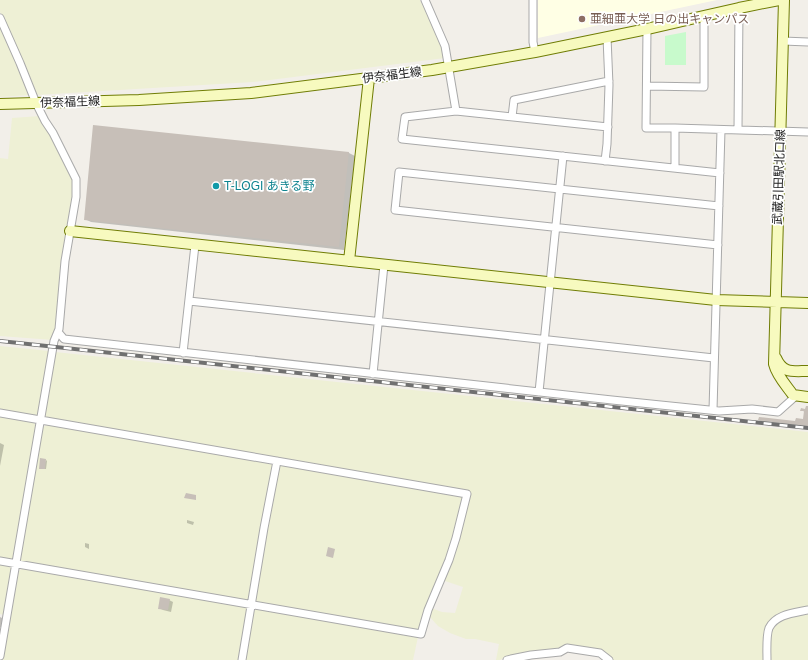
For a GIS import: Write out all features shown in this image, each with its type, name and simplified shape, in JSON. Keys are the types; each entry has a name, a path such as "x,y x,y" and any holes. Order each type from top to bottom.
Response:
{"street":[{"path":"425,0 445,46 456,111"},
{"path":"533,0 533,42 535,52"},
{"name":"伊奈福生線","path":"0,104 139,100 251,93 449,68 647,29 779,0"},
{"name":"武蔵引田駅北口線","path":"784,0 774,364 776,370 793,395 796,395"},
{"path":"738,130 739,8"},
{"path":"647,86 704,87 704,16"},
{"path":"0,18 36,103 76,179 76,197 65,260 58,332 54,341 0,656"},
{"path":"647,29 646,128 808,132"},
{"path":"605,161 608,127 609,81 607,37"},
{"path":"783,41 808,42"},
{"path":"349,261 369,78"},
{"path":"512,117 514,100 609,81"},
{"path":"608,127 456,111 405,117 402,139 720,173"},
{"path":"674,168 675,128"},
{"path":"712,410 721,130"},
{"path":"539,392 563,156"},
{"path":"718,245 395,210 399,172 719,206"},
{"path":"70,231 716,300 808,303"},
{"path":"183,353 195,245"},
{"path":"373,374 384,265"},
{"path":"189,301 714,358"},
{"path":"58,332 64,339 719,411 752,409 778,412 796,395 808,396"},
{"path":"774,355 782,368 788,371 808,371"},
{"path":"0,413 467,494 454,545 428,610 422,634 0,562"},
{"path":"242,660 277,461"},
{"path":"767,660 769,628 782,616 808,610"},
{"path":"507,660 560,652 567,648 600,653 609,660"}],"shaded area":[{"path":"0,0 420,0 442,47 445,58 253,82 36,95 0,12"},
{"name":"亜細亜大学 日の出キャンパス","path":"538,0 717,0 538,38"},
{"path":"0,28 17,65 29,95 0,97"},
{"path":"40,116 73,180 72,196 61,261 56,327 53,340 0,336 0,158 8,159 12,118"},
{"path":"0,346 49,351 39,414 35,416 0,410"},
{"path":"55,352 808,432 808,608 773,619 764,660 614,660 609,658 605,652 601,651 557,652 505,657 500,660 496,660 499,644 475,639 466,639 450,633 438,626 428,615 431,608 442,612 455,613 463,587 442,580 467,497 47,419 45,416"},
{"path":"0,417 34,423 36,426 14,557 10,560 0,558"},
{"path":"47,425 270,462 273,467 250,599 247,601 24,563 20,559 43,427"},
{"path":"282,465 462,496 464,499 455,535 421,628 417,630 257,602 255,598 278,467"},
{"path":"0,565 9,566 12,570 4,615 0,614"},
{"path":"23,568 246,607 247,609 239,660 3,660 19,571"},
{"path":"258,609 418,637 413,660 245,660 253,611"},
{"path":"808,614 808,660 770,660 771,631 775,626 781,620"}],"green space":[{"path":"686,32 686,65 665,65 665,36"}],"building":[{"name":"T-LOGI あきる野","path":"93,125 349,152 339,247 84,220"},
{"path":"806,406 808,406 808,426 758,420 759,417 795,421 796,418 803,419 804,411 800,411 801,408 805,409"},
{"path":"40,458 46,459 45,469 39,469"},
{"path":"186,493 196,495 196,500 184,498"},
{"path":"328,547 335,549 333,558 326,556"},
{"path":"160,597 170,599 168,610 158,609"}],"railway":[{"path":"0,341 808,428"}],"place":[{"name":"亜細亜大学 日の出キャンパス","path":"582,19"},
{"name":"T-LOGI あきる野","path":"216,186"}]}
